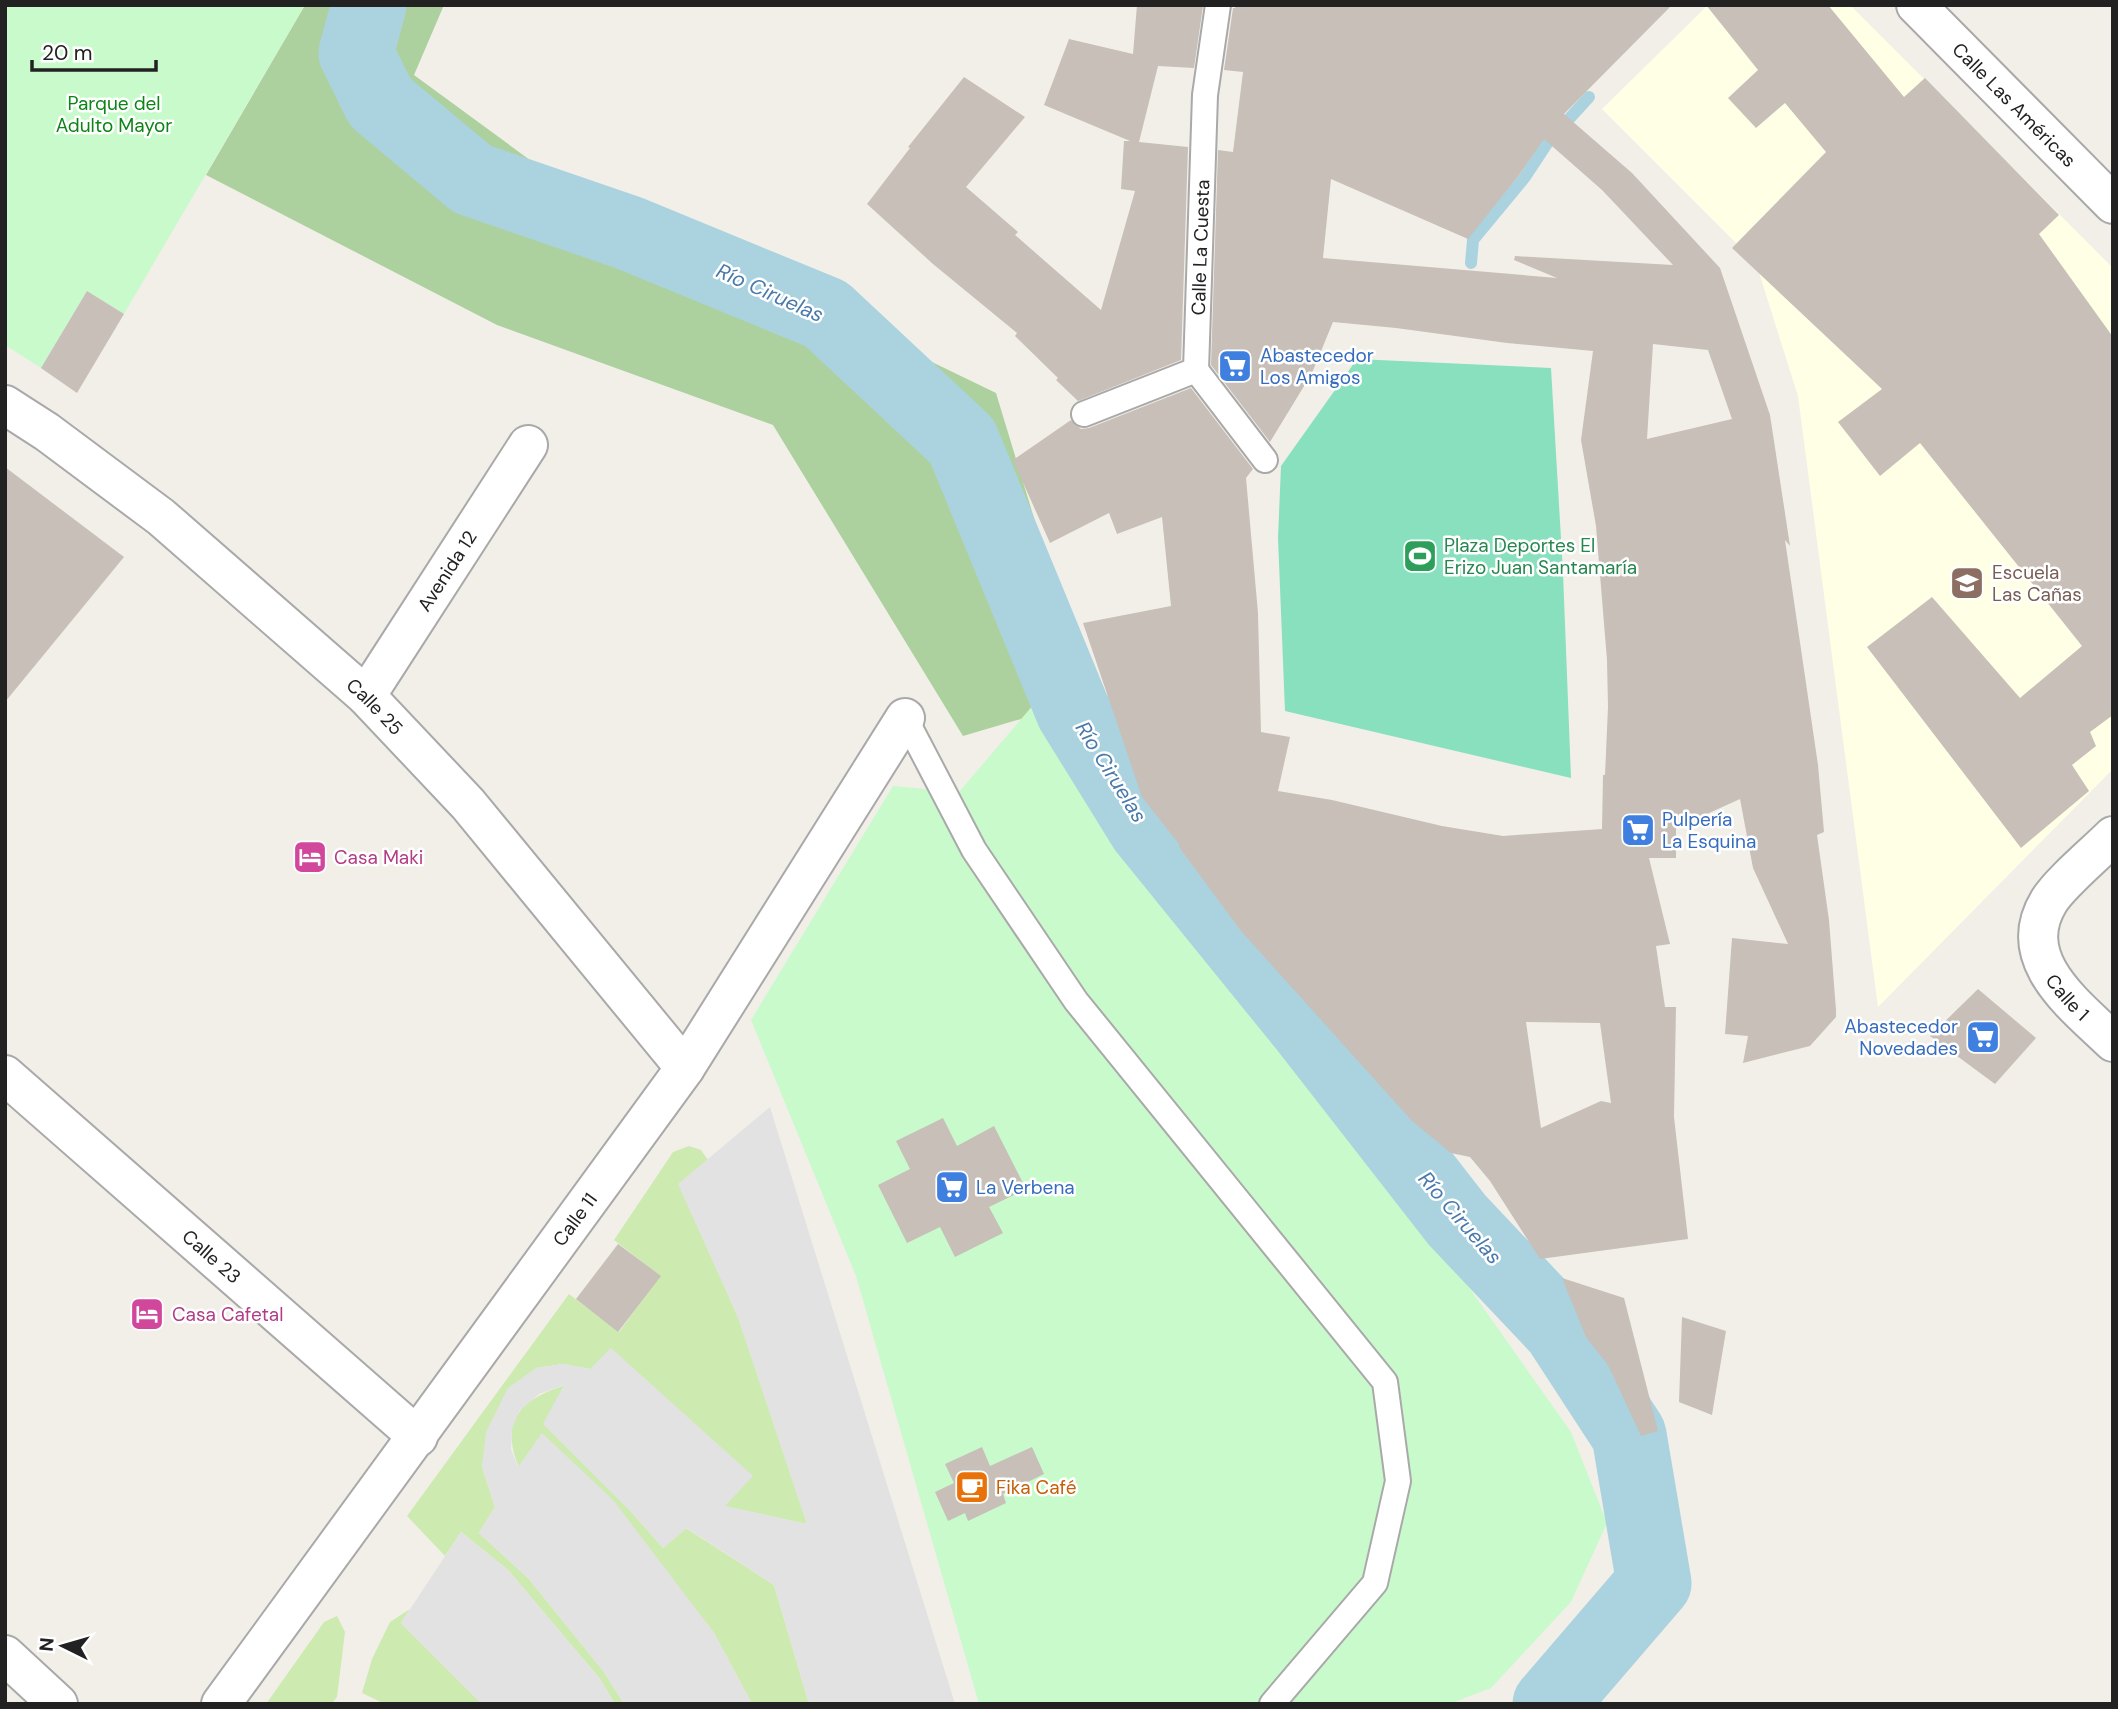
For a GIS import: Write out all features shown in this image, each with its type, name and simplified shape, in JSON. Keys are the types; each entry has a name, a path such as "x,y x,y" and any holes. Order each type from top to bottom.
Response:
{"street":[{"name":"Calle Las Américas","path":"1916,5 2113,204"},
{"name":"Calle 25","path":"5,405 47,432 161,517 366,696 468,804 685,1068"},
{"name":"Avenida 12","path":"366,696 528,445"},
{"name":"Calle 11","path":"221,1704 685,1068 905,718"},
{"name":"Calle 1","path":"2113,836 2050,899 2040,919 2037,941 2044,964 2056,986 2113,1042"},
{"name":"Calle 23","path":"5,1075 418,1437"},
{"path":"5,1656 58,1704"}],"lane":[{"name":"Calle La Cuesta","path":"1196,370 1205,95 1218,5"},
{"path":"1084,414 1196,370 1265,460"},
{"path":"905,718 974,850 1076,1001 1385,1382 1398,1481 1375,1583 1272,1704"}],"shaded area":[{"name":"Escuela Las Cañas","path":"1708,5 1850,5 2113,268 2113,769 1878,1007 1798,396 1756,263 1602,109"},
{"path":"770,1107 955,1704 809,1704 774,1585 687,1528 663,1548 634,1515 543,1424 564,1385 539,1394 519,1411 512,1429 511,1449 518,1467 542,1433 614,1501 714,1633 752,1704 624,1704 604,1672 529,1579 479,1533 495,1507 482,1467 486,1432 508,1388 536,1368 563,1364 590,1369 611,1348 753,1476 725,1506 807,1524 738,1317 678,1184"},
{"path":"461,1532 508,1570 600,1679 615,1704 482,1704 401,1623"}],"green space":[{"name":"Parque del Adulto Mayor","path":"5,5 305,5 124,314 87,291 41,368 5,345"},
{"path":"305,5 444,5 414,75 560,182 996,393 1089,699 963,736 773,425 497,325 206,175"},
{"name":"Plaza Deportes El Erizo Juan Santamaría","path":"1357,359 1551,368 1571,778 1285,711 1278,538 1281,466"},
{"path":"1034,704 1273,1032 1434,1238 1571,1432 1607,1523 1571,1602 1491,1688 1449,1704 979,1704 856,1276 751,1020 893,786 959,792"},
{"path":"689,1146 701,1150 708,1160 679,1185 738,1317 807,1524 724,1506 752,1475 590,1369 563,1364 536,1368 482,1467 495,1507 479,1533 529,1579 604,1672 624,1704 615,1704 600,1679 508,1570 461,1532 445,1556 407,1516 569,1294 619,1332 660,1276 614,1240 673,1152"},
{"path":"565,1385 634,1515 663,1548 686,1528 774,1585 809,1704 752,1704 714,1633 667,1573 542,1434 519,1468 513,1451 512,1436 513,1424 518,1414 536,1397"},
{"path":"410,1609 401,1623 482,1704 385,1704 362,1693 372,1659 390,1622"},
{"path":"337,1616 345,1632 337,1697 331,1704 266,1704 324,1622"}],"building":[{"path":"1137,5 1203,6 1194,68 1158,66 1139,142 1188,147 1181,360 1078,401 1015,336 1017,333 933,264 867,204 964,77 1025,117 966,187 1018,232 1015,235 1101,310 1135,191 1121,189 1124,141 1130,141 1044,105 1069,39 1133,54"},
{"path":"1236,5 1672,5 1564,114 1632,173 1720,268 1770,415 1790,546 1785,540 1818,765 1824,832 1817,835 1829,920 1836,1010 1836,1017 1810,1046 1743,1063 1748,1036 1725,1034 1732,938 1788,944 1753,868 1740,799 1676,828 1676,858 1649,858 1670,944 1656,946 1665,1007 1676,1007 1674,1117 1688,1239 1540,1259 1490,1181 1470,1157 1451,1153 1412,1121 1241,931 1142,797 1083,623 1171,606 1162,517 1117,534 1109,513 1050,543 1013,460 1071,420 1081,429 1089,428 1191,388 1253,469 1246,478 1258,613 1261,732 1290,737 1278,791 1332,800 1442,826 1503,836 1602,829 1608,707 1607,660 1596,526 1581,440 1593,351 1333,322 1312,373 1270,442 1211,365 1218,150 1233,152 1243,72 1224,70","holes":["1544,139 1602,190 1673,265 1515,256 1514,260 1557,278 1323,258 1331,179 1468,239","1653,344 1708,350 1732,419 1647,439","1526,1022 1600,1023 1611,1103 1601,1101 1541,1128"]},
{"path":"1706,5 1828,5 1904,97 1925,78 2059,215 2039,234 2113,337 2113,715 2090,732 2096,746 2072,765 2089,791 2021,848 1867,647 1932,597 2020,698 2082,646 1920,443 1880,476 1838,422 1882,389 1732,248 1826,152 1785,103 1756,128 1728,98 1758,70"},
{"path":"87,291 124,314 77,393 41,368"},
{"path":"5,467 124,557 5,702"},
{"name":"Abastecedor Novedades","path":"1978,989 2036,1038 1995,1084 1930,1036"},
{"name":"La Verbena","path":"943,1118 957,1146 994,1126 1026,1189 989,1207 1003,1233 955,1257 940,1227 907,1243 878,1185 910,1169 896,1141"},
{"path":"618,1244 661,1276 618,1332 576,1299"},
{"path":"1562,1278 1624,1298 1658,1431 1641,1436 1608,1365 1586,1337"},
{"path":"1682,1317 1726,1331 1712,1415 1679,1402"},
{"name":"Fika Café","path":"982,1447 990,1466 1032,1447 1044,1474 1003,1494 1006,1503 968,1521 965,1513 948,1521 935,1492 954,1483 945,1464"}],"waterway":[{"name":"Río Ciruelas","path":"369,5 356,53 380,102 472,179 629,233 826,314 962,441 1073,711 1146,829 1305,1025 1457,1220 1560,1329 1629,1435 1654,1583 1550,1704"},
{"path":"1471,263 1473,240 1525,177 1548,142 1589,97"}],"place":[{"name":"Abastecedor Los Amigos","path":"1235,366"},
{"name":"Plaza Deportes El Erizo Juan Santamaría","path":"1420,556"},
{"name":"Escuela Las Cañas","path":"1967,583"},
{"name":"Pulpería La Esquina","path":"1638,830"},
{"name":"Casa Maki","path":"310,857"},
{"name":"Abastecedor Novedades","path":"1983,1037"},
{"name":"La Verbena","path":"952,1187"},
{"name":"Casa Cafetal","path":"147,1314"},
{"name":"Fika Café","path":"972,1487"}]}
